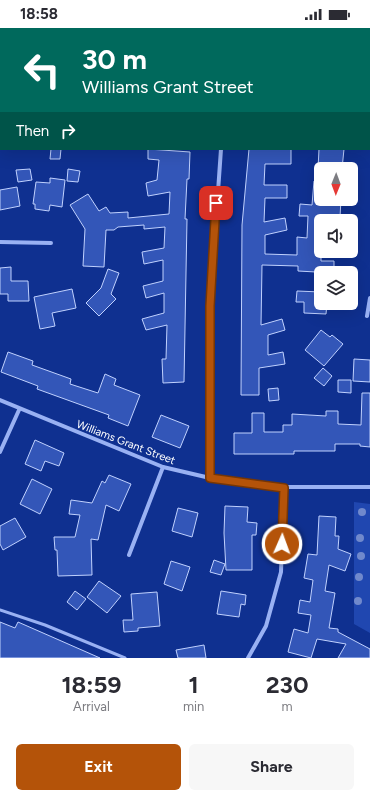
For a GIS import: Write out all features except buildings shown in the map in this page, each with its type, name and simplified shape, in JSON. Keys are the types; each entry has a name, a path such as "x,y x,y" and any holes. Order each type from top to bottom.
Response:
{"street":[{"path":"210,478 210,306 221,150"},
{"path":"0,242 51,243"},
{"path":"366,316 370,298"},
{"name":"Williams Grant Street","path":"0,400 19,410 163,467 210,478 284,488 370,487"},
{"path":"0,452 19,410"},
{"path":"129,555 163,467"},
{"path":"248,658 266,626 281,572 284,488"}],"lane":[{"path":"0,610 45,625 125,658"}],"shaded area":[{"path":"354,502 370,504 370,633 354,624"}],"route":[{"path":"216,203 210,306 210,478 284,488 282,544"}]}
